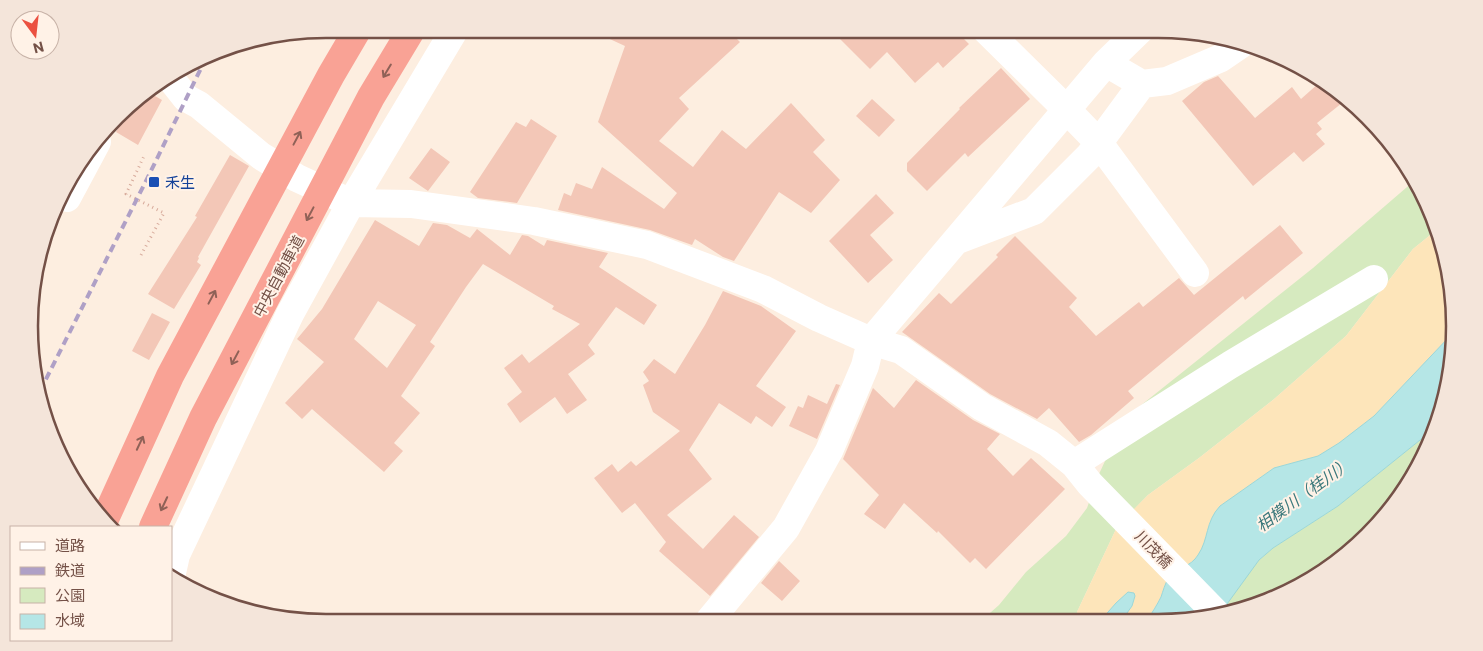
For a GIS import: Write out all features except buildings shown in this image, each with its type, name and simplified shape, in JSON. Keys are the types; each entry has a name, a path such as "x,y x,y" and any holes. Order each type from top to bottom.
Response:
{"highway":[{"path":"108,513 170,376 331,75 353,38"},
{"name":"中央自動車道","path":"153,526 208,409 371,97 407,38"}],"street":[{"path":"173,570 176,555 290,314 351,203 450,38"},
{"path":"994,38 1098,143 1196,273"},
{"path":"716,614 786,528 829,450 865,366 871,341 1066,109 1106,63 1132,38"},
{"path":"1106,63 1142,84 1167,81 1221,58 1235,48"},
{"path":"173,81 186,98 199,105 261,156 297,178 351,203"},
{"path":"956,241 1034,211 1089,156 1142,84"},
{"path":"67,198 77,180"},
{"name":"川茂橋","path":"351,203 411,204 534,221 647,245 763,289 819,318 871,341 901,350 982,407 1048,443 1082,474 1212,608"},
{"path":"1082,474 1230,365 1374,280"}],"path":[{"path":"141,255 164,213 126,194 145,154"}],"green space":[{"path":"1409,185 1424,215 1431,235 1413,249 1346,336 1273,400 1148,495 1117,527 1077,614 989,614 999,605 1026,572 1066,536 1087,508 1099,474 1125,418 1313,268"},
{"path":"1423,437 1407,469 1386,501 1361,529 1333,554 1285,584 1268,592 1223,606 1259,560 1273,548 1338,506"}],"sand":[{"path":"1431,235 1436,251 1443,288 1445,341 1374,416 1339,443 1318,456 1274,468 1254,482 1202,548 1199,555 1168,579 1160,599 1151,614 1126,614 1132,606 1106,614 1077,614 1117,527 1148,495 1273,400 1346,336 1413,249"}],"water":[{"name":"相模川（桂川）","path":"1445,341 1436,400 1423,437 1338,506 1273,548 1259,560 1226,605 1195,611 1151,614 1171,575 1198,555 1204,543 1209,524 1220,506 1274,468 1318,456 1339,443 1374,416"},
{"path":"1128,592 1134,593 1132,606 1126,614 1106,614"}],"railway":[{"path":"43,384 203,65"}],"place":[{"name":"禾生","path":"154,182"}]}
